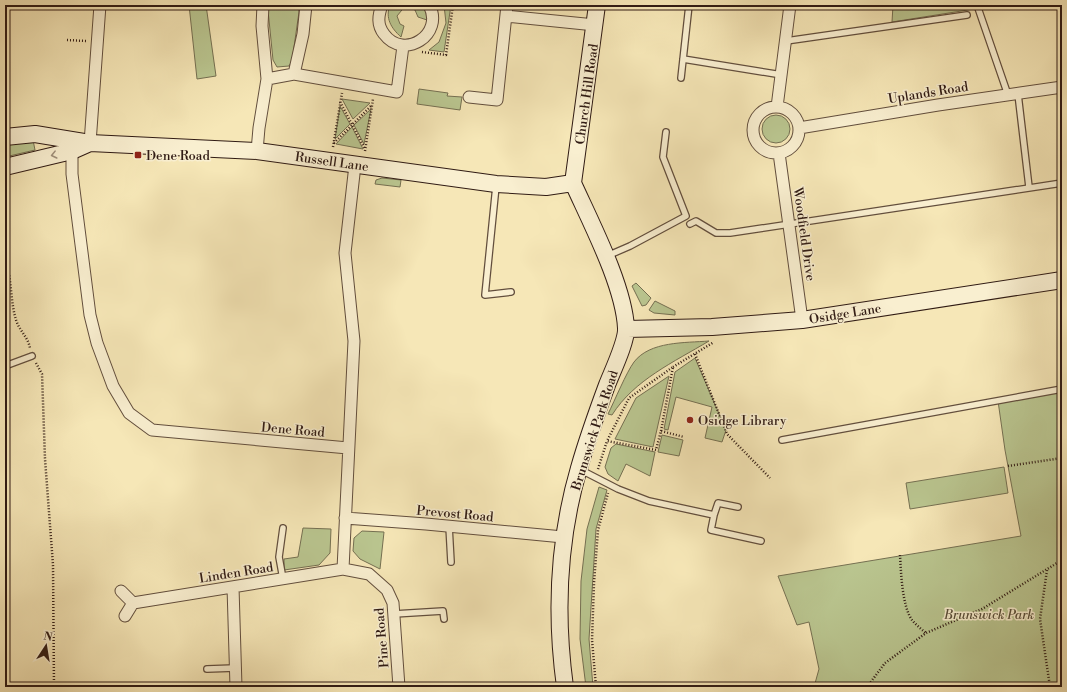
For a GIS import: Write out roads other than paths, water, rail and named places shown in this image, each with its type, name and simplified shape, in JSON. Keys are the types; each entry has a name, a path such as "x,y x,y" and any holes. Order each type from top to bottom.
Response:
{"main road":[{"name":"Church Hill Road","path":"573,183 597,5"},
{"name":"Russell Lane","path":"5,137 35,134 90,143 257,150 496,184 546,187 573,183"},
{"name":"Russell Lane","path":"5,167 72,151 90,143"},
{"name":"Brunswick Park Road","path":"565,687 560,652 559,605 563,538 579,469 627,330 622,302 605,257 573,183"},
{"name":"Osidge Lane","path":"627,330 712,327 802,320 1062,280"}],"street":[{"path":"90,143 100,5"},
{"path":"257,150 267,79 262,26 263,5"},
{"path":"294,74 303,34 306,5"},
{"path":"382,5 378,19 380,29 388,40 403,46 413,45 427,35 433,18 429,5"},
{"path":"778,107 790,5"},
{"path":"469,97 497,100 507,10 595,25"},
{"path":"267,79 294,74 397,92 403,46"},
{"name":"Uplands Road","path":"799,128 1062,87"},
{"path":"778,107 794,116 799,128 796,141 786,151 779,153 771,152 758,145 753,131 754,123 763,111 778,107"},
{"name":"Dene Road","path":"72,151 72,174 90,315 97,343 113,386 129,414 152,430 348,448"},
{"name":"Woodfield Drive","path":"779,153 790,224 802,320"},
{"path":"343,569 354,341 345,253 359,165"},
{"name":"Prevost Road","path":"345,518 449,526 563,538"},
{"name":"Linden Road","path":"133,603 343,569"},
{"name":"Pine Road","path":"343,569 369,574 387,590 393,603 399,687"},
{"path":"233,587 236,687"},
{"path":"121,591 133,603 125,616"}],"lane":[{"path":"681,78 689,5"},
{"path":"977,5 1013,94 1029,187"},
{"path":"786,41 967,15"},
{"path":"683,59 782,75"},
{"path":"605,257 630,246 686,216 663,157 666,132"},
{"path":"690,224 696,221 716,233 730,233 1062,183"},
{"path":"496,184 485,295 511,292"},
{"path":"5,366 32,356"},
{"path":"782,440 1062,389"},
{"path":"579,469 610,486 650,501 714,515"},
{"path":"738,507 718,503 711,530 761,541"},
{"path":"449,526 451,562"},
{"path":"283,528 279,557 283,579"},
{"path":"394,614 443,611 444,619"},
{"path":"207,669 235,668"}],"place":[{"name":"Dene Road","path":"138,155"},
{"name":"Osidge Library","path":"690,420"}],"park label":[{"name":"Brunswick Park","path":"989,614"}]}
